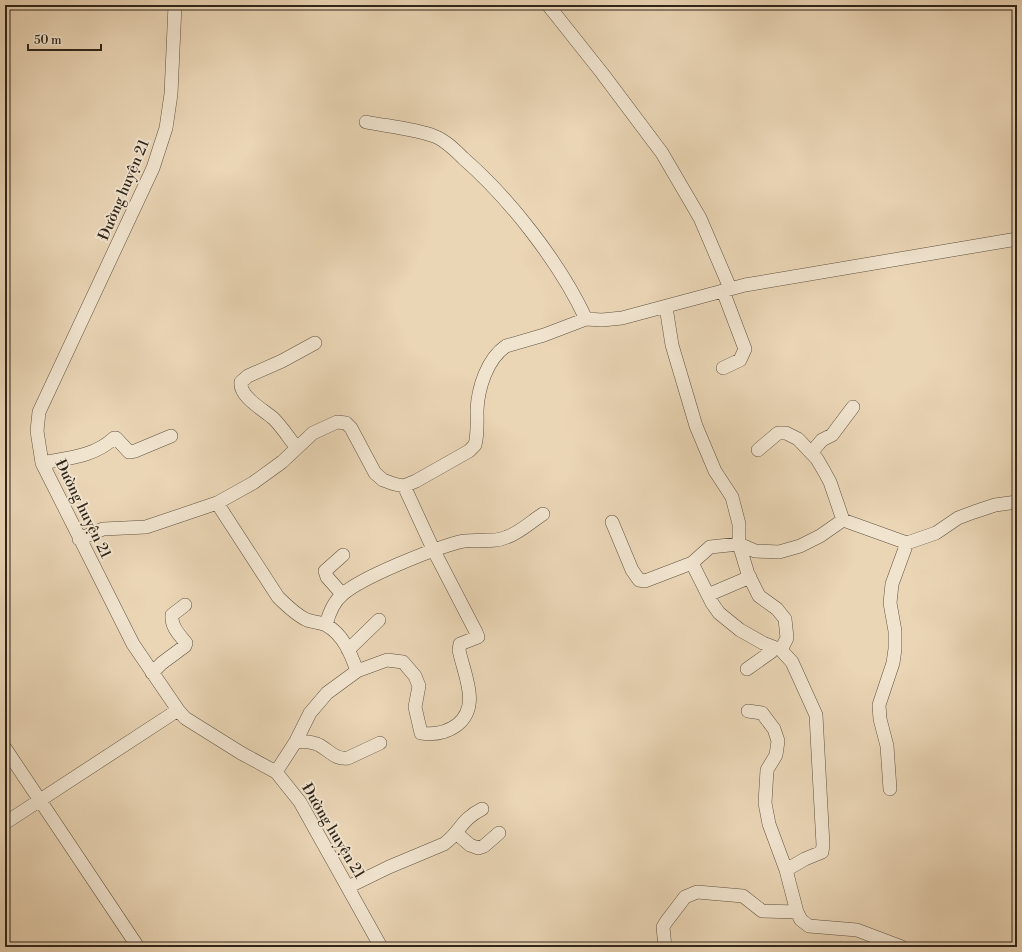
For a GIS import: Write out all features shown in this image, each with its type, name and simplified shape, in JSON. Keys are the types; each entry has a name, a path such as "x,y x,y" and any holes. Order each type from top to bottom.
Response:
{"street":[{"name":"Đường huyện 21","path":"175,5 171,94 166,128 153,168 39,412 37,431 42,463 133,644 152,673 185,718 241,753 276,772 300,802 381,947"},
{"path":"548,5 602,73 662,153 700,218 726,289 745,349 740,360 723,368"},
{"path":"366,122 435,136 450,146 474,167 506,201 552,260 571,290 586,319"},
{"path":"79,539 103,528 146,527 217,503 253,483 282,462 296,447 313,433 330,425 342,422 352,428 372,467 380,478 386,482 404,486 436,470 473,448 477,439 477,409 481,390 492,360 501,350 506,346 544,335 586,319 612,320 666,307 726,289 895,258 1017,238"},
{"path":"666,307 672,345 696,426 715,471 732,497 739,524 739,544 750,577 759,596 777,609 785,619 787,638 777,649 747,669"},
{"path":"296,447 274,420 245,394 241,388 241,382 248,376 282,361 315,343"},
{"path":"811,453 822,440 832,435 852,407"},
{"path":"758,450 778,433 786,433 798,438 817,459 830,482 843,520"},
{"path":"42,463 90,453 99,449 115,437 129,452 135,452 171,436"},
{"path":"276,772 296,741 302,726 317,704 327,693 357,671 387,660 403,662 415,676 419,686 415,707 421,733 445,732 462,722 467,714 471,702 470,690 459,650 460,644 478,637 434,551 404,486"},
{"path":"843,520 907,543 936,533 958,518 974,512 1017,502"},
{"path":"217,503 278,597 286,606 306,619 326,625 340,638 348,650 357,671"},
{"path":"326,625 329,612 342,594 350,588 381,573 460,542 488,541 507,538 543,514"},
{"path":"612,522 632,570 639,580 651,580 692,563 710,547 739,544 755,551 779,552 800,546 820,536 843,520"},
{"path":"890,789 887,746 880,719 879,705 893,663 895,649 895,631 890,602 892,584 907,543"},
{"path":"342,594 327,577 325,571 343,555"},
{"path":"692,563 708,595 724,618 740,630 777,649 792,662 816,714 823,845 822,852 805,859 786,870"},
{"path":"708,595 750,577"},
{"path":"152,673 162,663 185,646 186,643 177,633 171,620 172,615 185,605"},
{"path":"348,650 379,620"},
{"path":"5,823 178,710"},
{"path":"748,710 762,713 777,735 776,755 767,770 765,803 769,824 786,870 797,912 801,920 809,926 850,928 888,940 902,947"},
{"path":"296,741 318,744 334,756 343,759 380,744"},
{"path":"5,748 8,761 40,800 138,947"},
{"path":"348,887 389,867 444,844 456,834 470,815 482,810"},
{"path":"456,834 470,845 478,848 484,846 499,833"},
{"path":"666,947 663,928 666,922 686,897 697,892 743,896 762,911 797,912"}]}
